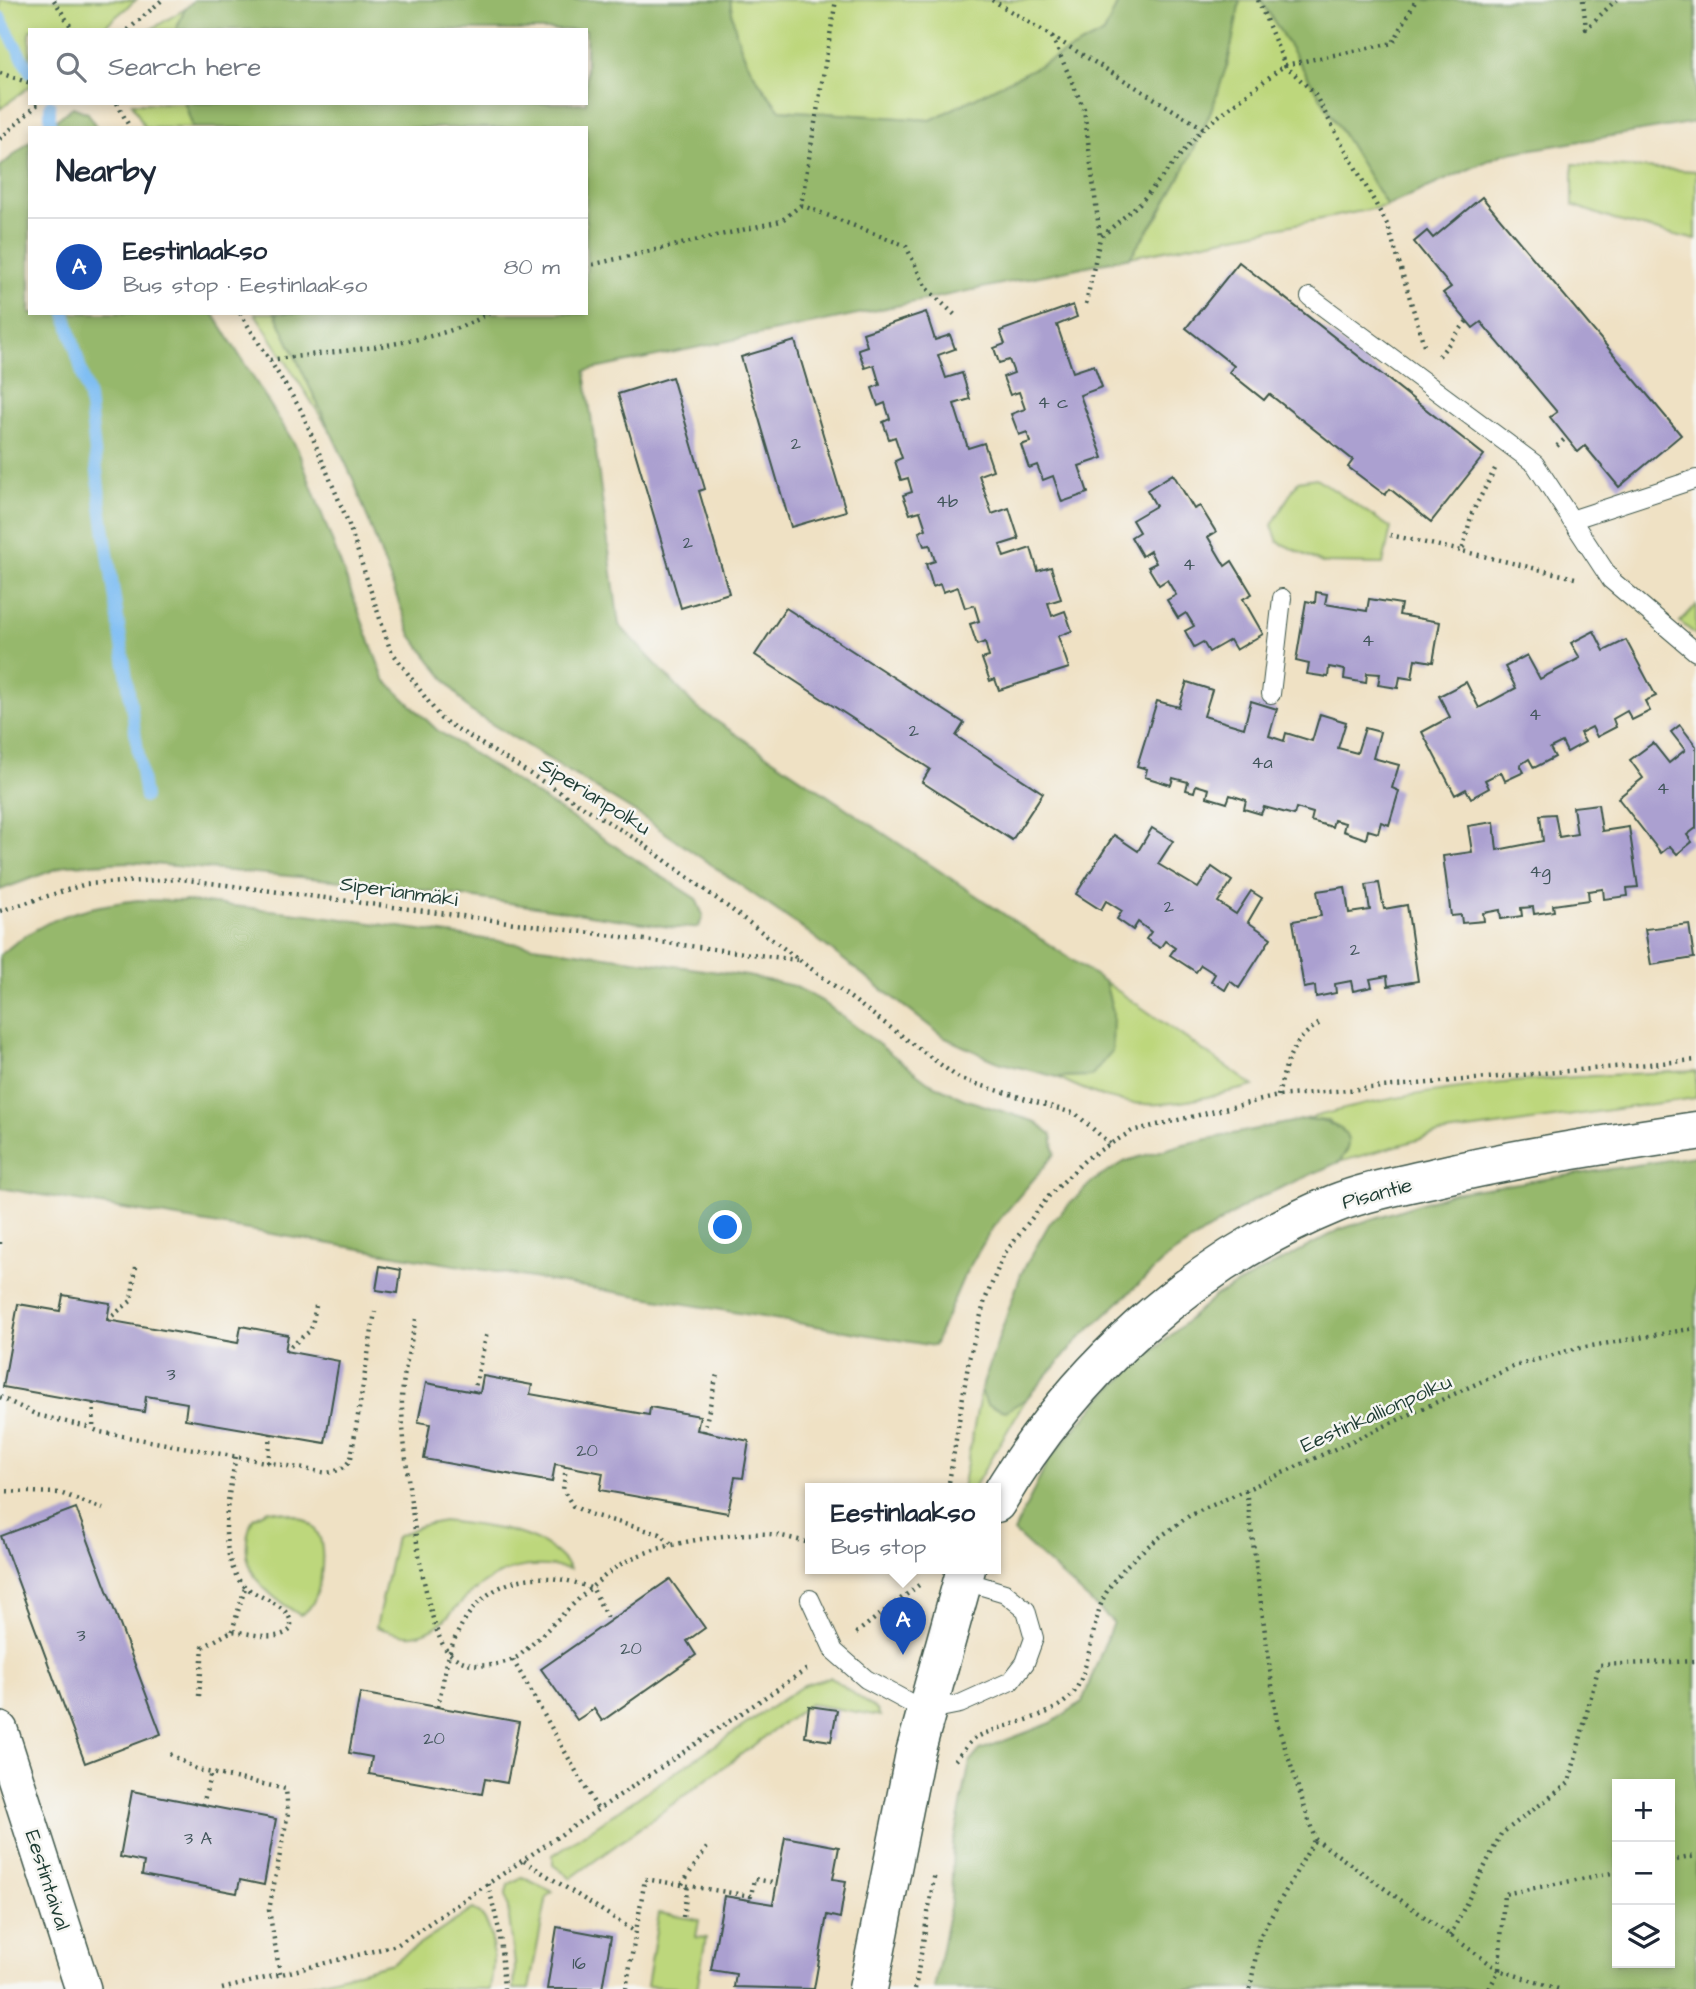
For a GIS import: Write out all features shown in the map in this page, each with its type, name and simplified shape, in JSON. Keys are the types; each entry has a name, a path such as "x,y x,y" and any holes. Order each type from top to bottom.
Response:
{"street":[{"name":"Pisantie","path":"1001,1494 1023,1456 1103,1360 1161,1308 1215,1266 1267,1236 1336,1203 1526,1156 1696,1131"},
{"path":"869,1989 925,1711 964,1575"},
{"name":"Eestintaival","path":"0,1730 83,1989"}],"lane":[{"path":"1310,297 1426,373 1535,464 1611,580 1696,652"},
{"path":"1571,520 1696,479"},
{"path":"1271,694 1282,598"},
{"path":"810,1599 834,1651 866,1679 925,1711 960,1704 1011,1681 1025,1663 1034,1638 1026,1610 1005,1592 964,1575"}],"path":[{"path":"54,0 72,28"},
{"path":"130,28 162,0"},
{"path":"588,266 780,221 801,205 836,0"},
{"path":"992,0 1203,128"},
{"path":"1258,0 1285,65 1314,93 1388,226 1426,373"},
{"path":"1100,238 1141,202 1203,128 1285,65 1393,43 1416,0"},
{"path":"1583,0 1586,29 1616,0"},
{"path":"1052,36 1084,109 1100,238 1086,304"},
{"path":"0,73 28,82"},
{"path":"0,139 37,105"},
{"path":"118,105 129,126"},
{"path":"801,205 906,246 926,289 956,316"},
{"name":"Siperianpolku","path":"241,315 302,410 348,522 390,649 441,719 639,841 960,1079 1076,1114 1110,1144"},
{"path":"270,360 404,340 469,326 486,315"},
{"path":"1426,373 1467,321"},
{"path":"1462,551 1472,513 1490,475 1512,446"},
{"path":"1390,535 1569,578 1611,580"},
{"name":"Siperianmäki","path":"0,911 86,884 180,879 797,960"},
{"path":"1278,1096 1288,1054 1304,1032 1322,1023"},
{"path":"949,1483 969,1359 985,1300 1004,1254 1049,1196 1087,1158 1132,1131 1278,1096 1696,1060"},
{"path":"107,1320 131,1301 136,1267"},
{"path":"285,1351 311,1330 317,1300"},
{"path":"0,1397 37,1415 93,1429 326,1473 347,1466 375,1312"},
{"path":"416,1319 403,1382 402,1409 416,1534 436,1633 450,1654 493,1667 513,1660 617,1567 638,1555 672,1545 753,1534 770,1534 805,1542"},
{"name":"Eestinkallionpolku","path":"953,1773 955,1760 975,1738 1046,1713 1072,1696 1083,1671 1104,1597 1125,1569 1150,1545 1189,1516 1516,1366 1574,1349 1696,1328"},
{"path":"474,1392 487,1332"},
{"path":"704,1432 717,1374"},
{"path":"93,1429 94,1403"},
{"path":"268,1463 271,1434"},
{"path":"200,1696 203,1647 232,1630 267,1636 285,1634 291,1629 292,1619 288,1612 245,1588 237,1577 224,1535 236,1456"},
{"path":"566,1466 563,1490 573,1506 589,1514 660,1534 672,1545"},
{"path":"0,1490 60,1493 103,1508"},
{"path":"1246,1490 1277,1723 1315,1839 1499,1970 1558,1989"},
{"path":"438,1707 450,1654 466,1616 502,1586 542,1575 562,1578 593,1589 609,1622"},
{"path":"222,1989 397,1945 834,1651 921,1584"},
{"path":"232,1630 245,1588"},
{"path":"513,1660 598,1810"},
{"path":"1450,1936 1500,1834 1569,1783 1599,1665 1696,1661"},
{"path":"170,1754 183,1763 211,1772 286,1789 289,1797 269,1910 280,1974"},
{"path":"203,1805 211,1772"},
{"path":"1250,1989 1259,1938 1315,1839"},
{"path":"683,1917 685,1885 708,1846"},
{"path":"1675,1860 1696,1856"},
{"path":"524,1861 636,1932"},
{"path":"915,1989 936,1868"},
{"path":"1489,1989 1499,1970 1504,1894 1612,1872"},
{"path":"626,1989 645,1879 751,1896 754,1879 777,1883"},
{"path":"488,1884 500,1934 504,1989"}],"green space":[{"path":"0,0 136,0 102,28 28,28 28,88 0,109"},
{"path":"194,0 730,0 736,33 746,60 780,110 931,120 1104,33 1119,0 1240,0 1227,64 1209,115 1173,189 1130,257 585,371 619,625 697,708 1105,982 1113,1012 1112,1051 1091,1076 1057,1077 998,1062 945,1038 809,933 641,816 469,710 411,635 353,479 276,315 588,315 588,126 192,126 186,105 588,105 588,28 177,28 185,9"},
{"path":"730,0 1119,0 1104,33 931,120 780,110 746,60 736,33"},
{"path":"1240,0 1261,0 1387,206 1130,257 1160,214 1228,64"},
{"path":"1261,0 1696,0 1696,122 1503,154 1387,206"},
{"path":"185,9 177,28 153,28"},
{"path":"133,105 186,105 192,126 144,126"},
{"path":"73,107 88,113 96,126 49,126"},
{"path":"28,143 28,315 214,315 297,448 384,679 437,730 696,899 703,915 699,927 676,928 388,885 130,862 67,865 0,890 0,167"},
{"path":"1573,164 1696,171 1696,240 1614,220 1573,205"},
{"path":"256,315 276,315 332,434"},
{"path":"1316,478 1391,528 1383,564 1322,563 1278,542 1272,525 1298,481"},
{"path":"1696,605 1696,635 1680,622"},
{"path":"138,900 185,901 307,914 747,976 794,986 822,1001 928,1082 964,1099 1036,1122 1052,1135 1055,1154 993,1227 964,1276 934,1346 0,1188 0,955 32,931 64,916 99,906"},
{"path":"1105,982 1254,1086 1199,1099 1154,1104 1110,1099 1057,1077 1091,1076 1113,1012"},
{"path":"1696,1071 1696,1098 1439,1134 1339,1162 1348,1150 1329,1121 1306,1119 1353,1107 1450,1089 1549,1079"},
{"path":"1306,1119 1335,1126 1347,1136 1346,1151 1339,1162 1254,1200 1168,1257 1078,1340 1026,1399 1006,1411 987,1405 981,1390 1021,1274 1049,1224 1093,1181 1126,1161 1184,1144"},
{"path":"1696,1156 1696,1989 934,1989 951,1903 953,1844 970,1762 980,1750 1051,1723 1082,1702 1113,1622 1014,1532 1048,1460 1103,1396 1215,1296 1341,1229 1453,1193"},
{"path":"981,1390 987,1405 1005,1411 1026,1399 977,1483 963,1483"},
{"path":"268,1510 304,1520 319,1536 322,1555 320,1580 313,1602 300,1615 263,1587 249,1564 248,1535 253,1518"},
{"path":"443,1521 496,1528 531,1538 560,1556 570,1569 529,1566 504,1572 481,1585 438,1625 423,1633 404,1635 376,1627 396,1537 420,1526"},
{"path":"830,1677 877,1710 880,1716 810,1704 571,1878 553,1865 553,1855 804,1685"},
{"path":"522,1877 553,1892 547,1896 529,1989 514,1989 515,1965 506,1893 508,1885"},
{"path":"473,1909 481,1915 490,1934 493,1969 490,1989 292,1989 392,1963"},
{"path":"659,1913 699,1920 696,1937 706,1938 697,1989 647,1986"}],"building":[{"path":"1482,197 1681,435 1619,487 1585,446 1578,452 1550,417 1557,412 1481,322 1473,328 1443,293 1451,287 1414,242 1427,231 1433,238"},
{"path":"1239,262 1484,455 1431,522 1390,489 1385,495 1348,467 1353,460 1269,394 1264,400 1229,372 1234,366 1186,328"},
{"path":"1073,305 1077,317 1057,325 1073,372 1094,365 1102,387 1080,395 1103,458 1079,466 1088,493 1062,502 1053,476 1043,480 1037,465 1029,468 1021,445 1030,442 1027,432 1019,435 1011,414 1025,409 1019,392 1010,395 1003,377 1014,373 1009,360 999,363 994,348 1005,344 1000,331"},
{"path":"926,312 935,340 950,335 955,349 938,355 946,378 962,373 970,399 954,404 968,448 984,443 993,470 979,475 992,514 1009,508 1019,539 1000,545 1004,557 1031,548 1038,571 1051,567 1061,599 1048,603 1052,616 1065,611 1072,631 1058,636 1069,668 999,690 995,679 990,681 982,659 989,657 985,642 977,645 970,624 979,621 974,605 965,608 958,587 943,592 940,584 933,587 926,564 935,561 930,545 924,546 919,532 926,529 920,511 910,514 903,495 912,492 908,478 901,480 895,461 902,458 895,437 889,439 883,422 890,419 885,403 878,406 872,388 880,385 874,365 865,368 858,349 867,346 863,333"},
{"path":"795,341 846,511 791,527 741,357"},
{"path":"672,377 705,489 699,491 729,593 681,608 618,394"},
{"path":"1173,474 1194,509 1200,506 1216,532 1208,537 1225,566 1232,561 1252,594 1243,599 1263,634 1236,650 1230,640 1209,652 1203,642 1194,647 1185,631 1194,626 1186,613 1178,618 1167,600 1176,595 1167,580 1159,585 1148,567 1156,563 1150,551 1142,556 1131,537 1139,532 1132,520 1156,506 1147,490"},
{"path":"1316,592 1327,594 1325,604 1367,611 1369,599 1401,604 1399,615 1440,622 1433,662 1415,659 1412,679 1400,677 1398,688 1378,685 1380,674 1367,673 1366,683 1344,679 1345,670 1329,667 1328,677 1307,674 1309,664 1296,661 1306,601 1315,603"},
{"path":"786,608 964,723 956,736 1043,793 1012,840 922,782 930,769 755,655"},
{"path":"1594,631 1604,651 1626,640 1656,696 1645,701 1650,711 1632,720 1627,711 1613,719 1616,727 1597,737 1592,727 1580,733 1585,742 1567,752 1562,742 1550,748 1555,757 1534,768 1529,759 1520,765 1524,772 1505,781 1501,772 1485,780 1489,788 1471,798 1466,789 1455,795 1422,732 1450,717 1439,696 1466,682 1479,708 1516,688 1505,667 1527,655 1540,679 1580,658 1571,643"},
{"path":"1187,682 1212,690 1204,716 1244,728 1251,701 1277,709 1269,736 1284,741 1286,733 1312,741 1320,714 1346,722 1338,748 1357,753 1365,728 1380,732 1373,758 1399,765 1392,788 1399,791 1389,825 1381,822 1378,833 1368,830 1366,839 1343,831 1345,823 1334,820 1332,827 1311,821 1313,813 1296,808 1294,815 1264,807 1261,814 1244,809 1246,800 1230,795 1227,803 1207,797 1209,789 1196,785 1194,792 1186,790 1188,782 1173,778 1171,785 1145,777 1147,769 1137,766 1157,701 1179,707"},
{"path":"1680,725 1696,746 1696,828 1687,835 1692,842 1677,854 1670,846 1661,853 1618,798 1643,778 1630,760 1653,743 1669,763 1685,750 1671,732"},
{"path":"1598,804 1602,831 1629,827 1638,887 1627,888 1628,896 1604,899 1603,889 1588,891 1589,900 1553,905 1554,911 1534,914 1533,907 1521,908 1522,916 1501,919 1500,910 1483,913 1484,921 1462,923 1461,915 1451,916 1443,856 1472,852 1468,826 1494,822 1497,850 1543,841 1540,815 1555,814 1559,837 1577,834 1573,807"},
{"path":"1152,828 1173,841 1158,864 1198,888 1212,867 1232,881 1218,902 1236,914 1251,891 1262,898 1248,922 1271,938 1239,988 1230,981 1225,990 1211,981 1215,974 1201,965 1196,972 1170,955 1175,948 1165,941 1160,948 1146,939 1151,932 1138,922 1133,930 1117,919 1122,911 1106,901 1101,910 1076,894 1114,835 1138,851"},
{"path":"1379,883 1384,909 1407,905 1418,981 1388,986 1387,976 1370,979 1372,987 1353,991 1351,981 1335,984 1336,993 1316,997 1315,986 1304,988 1293,921 1321,916 1317,891 1345,887 1349,913 1370,910 1366,885"},
{"path":"1689,924 1694,958 1651,965 1645,929"},
{"path":"380,1266 401,1270 398,1293 376,1290"},
{"path":"63,1295 110,1303 107,1320 238,1343 241,1326 288,1335 285,1351 339,1361 325,1443 185,1419 187,1403 146,1396 144,1412 3,1387 18,1304 60,1311"},
{"path":"483,1376 532,1385 530,1394 649,1415 650,1407 700,1416 697,1430 749,1441 743,1478 735,1477 728,1513 600,1490 603,1473 555,1464 552,1482 424,1459 430,1424 418,1422 426,1383 480,1393"},
{"path":"76,1508 161,1734 85,1763 1,1536"},
{"path":"670,1579 705,1628 687,1641 696,1655 602,1721 594,1709 577,1720 541,1669"},
{"path":"360,1693 519,1722 507,1783 485,1779 482,1794 369,1774 372,1757 349,1753"},
{"path":"809,1706 837,1710 831,1741 805,1737"},
{"path":"132,1791 276,1819 264,1885 240,1880 237,1893 142,1875 144,1862 120,1857"},
{"path":"785,1837 839,1847 833,1879 846,1881 840,1918 827,1915 814,1989 734,1987 736,1974 711,1970 724,1896 773,1904"},
{"path":"557,1927 611,1937 602,1989 547,1989"}],"waterway":[{"path":"0,17 28,68"},
{"path":"50,105 50,126"},
{"path":"66,315 89,398 101,507 145,797"}],"place":[{"name":"Eestinlaakso","path":"903,1655"}]}
